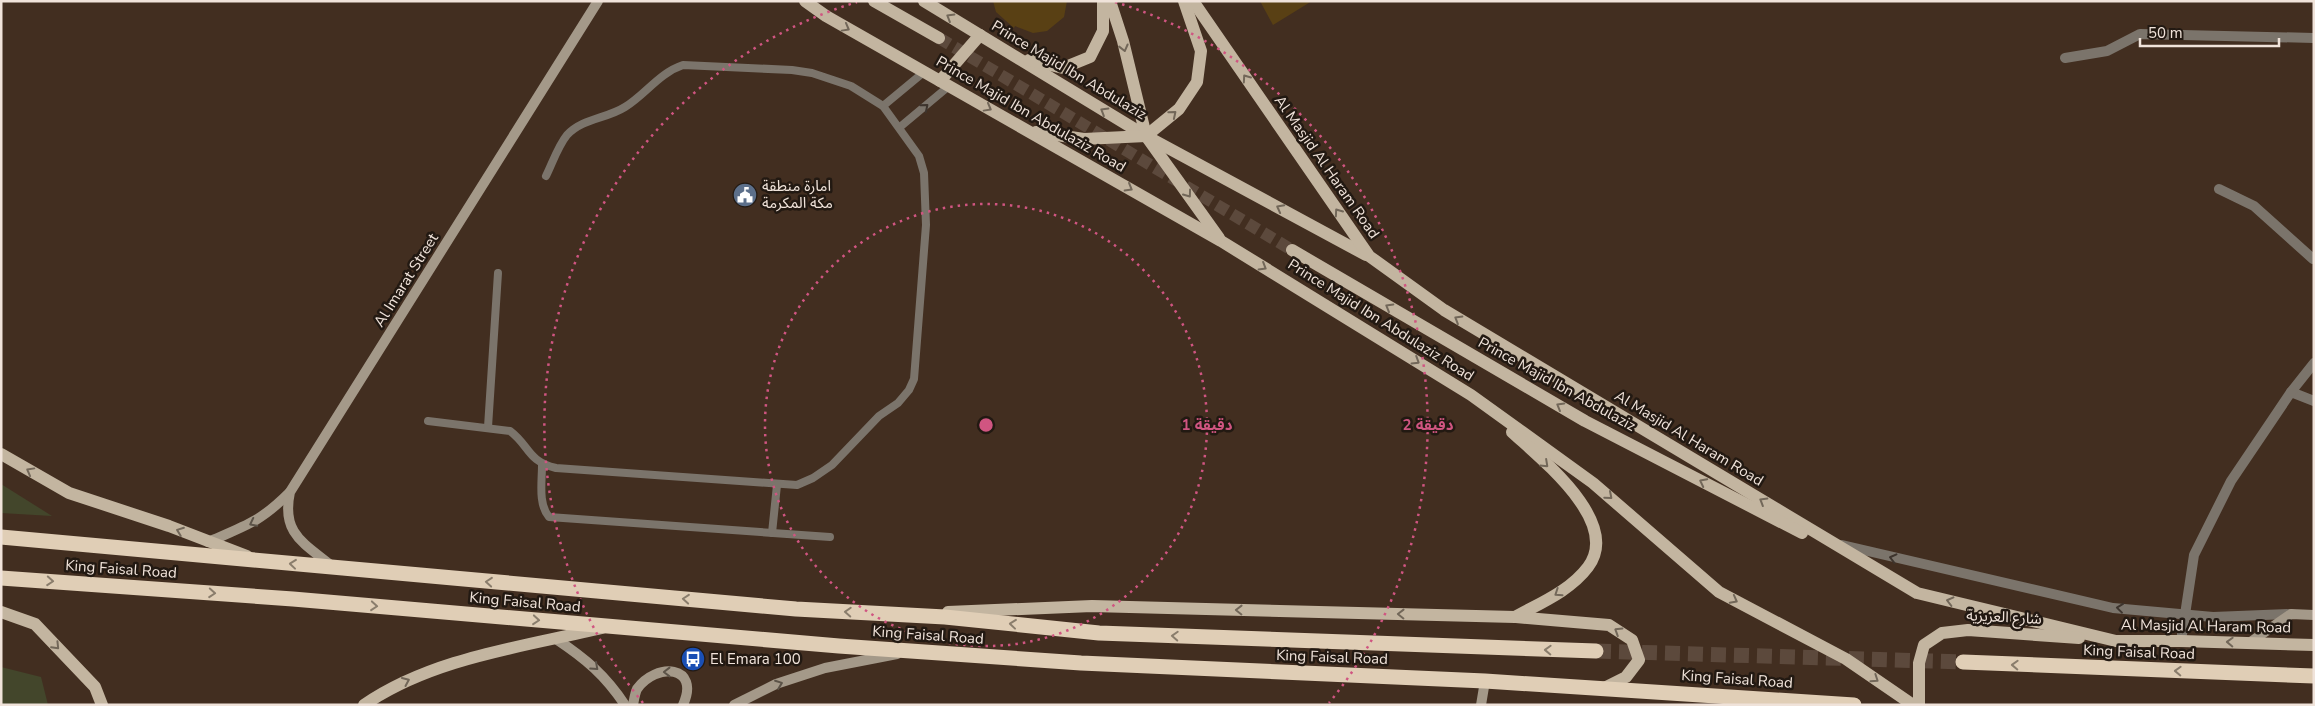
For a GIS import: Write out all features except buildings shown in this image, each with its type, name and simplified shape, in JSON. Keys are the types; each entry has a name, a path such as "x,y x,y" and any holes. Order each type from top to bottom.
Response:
{"highway":[{"name":"King Faisal Road","path":"1,537 796,609 945,617 1099,633 1596,651"},
{"name":"King Faisal Road","path":"1,578 302,600 609,627 1081,663 1484,681 1854,705"},
{"name":"King Faisal Road","path":"1963,662 2314,676"}],"main road":[{"name":"Prince Majid Ibn Abdulaziz Road","path":"806,1 826,16 1221,241 1471,395 1593,483 1719,592 1846,659 1913,705"},
{"path":"874,1 939,38"},
{"name":"Prince Majid Ibn Abdulaziz","path":"924,1 1146,136 1369,256"},
{"path":"1016,58 1063,68 1090,57 1102,31 1103,1"},
{"path":"1110,1 1123,41 1146,136 1221,241"},
{"path":"1028,131 1084,139 1146,136 1179,110 1198,82 1201,51 1184,1"},
{"name":"Al Masjid Al Haram Road","path":"1193,1 1369,256 1444,310 1917,593 2116,641 2314,645"},
{"path":"944,84 980,35"},
{"name":"Prince Majid Ibn Abdulaziz","path":"1292,250 1585,421 1917,593"},
{"path":"1471,395 1567,484 1590,516 1596,544 1588,567 1559,594 1515,616"},
{"path":"1,454 69,493 258,561"},
{"path":"897,614 1092,606 1515,616 1609,625 1632,640 1639,660 1626,677 1604,688"},
{"path":"1,612 35,624 95,687 102,705"},
{"path":"364,705 384,691 440,666 609,627"},
{"name":"شارع العزيزية","path":"1919,705 1919,663 1924,645 1942,633 1968,630 2116,641"}],"street":[{"name":"Al Imarat Street","path":"208,542 254,523 270,512 290,492 598,1"},
{"path":"2065,58 2107,51 2140,34 2314,38"},
{"path":"2219,189 2254,206 2313,260"},
{"path":"2181,641 2194,555 2231,481 2291,392 2314,363"},
{"path":"2291,392 2314,401"},
{"path":"290,492 287,506 294,535 334,568"},
{"path":"1835,544 2113,608 2214,618 2291,614 2314,615"},
{"path":"2250,643 2291,614"},
{"path":"556,639 596,668 612,685 625,705"},
{"path":"734,705 776,684 826,668 912,651"},
{"path":"633,705 636,690 647,679 657,672 667,671 679,673 687,681 688,694 683,705"},
{"path":"1481,705 1484,681"}],"lane":[{"path":"428,421 510,431 518,437 530,455 542,465 575,470 797,485 813,478 832,465 879,416 898,403 909,390 914,379 921,304 926,195 924,172 919,156 900,127 883,106 851,86 812,73 792,70 683,65 667,72 624,108 612,114 597,116 581,124 567,136 546,176"},
{"path":"883,106 924,72"},
{"path":"900,127 944,84"},
{"path":"488,427 498,273"},
{"path":"542,465 543,510 549,517 830,537"},
{"path":"772,533 777,485"}],"green space":[{"path":"1,484 52,516 1,513"},
{"path":"1,667 41,677 48,705 1,705"}],"tunnel":[{"path":"939,38 1292,250"},
{"path":"1596,651 1963,662"}],"place":[{"name":"امارة منطقة مكة المكرمة","path":"745,195"},
{"name":"El Emara 100","path":"693,659"}]}
